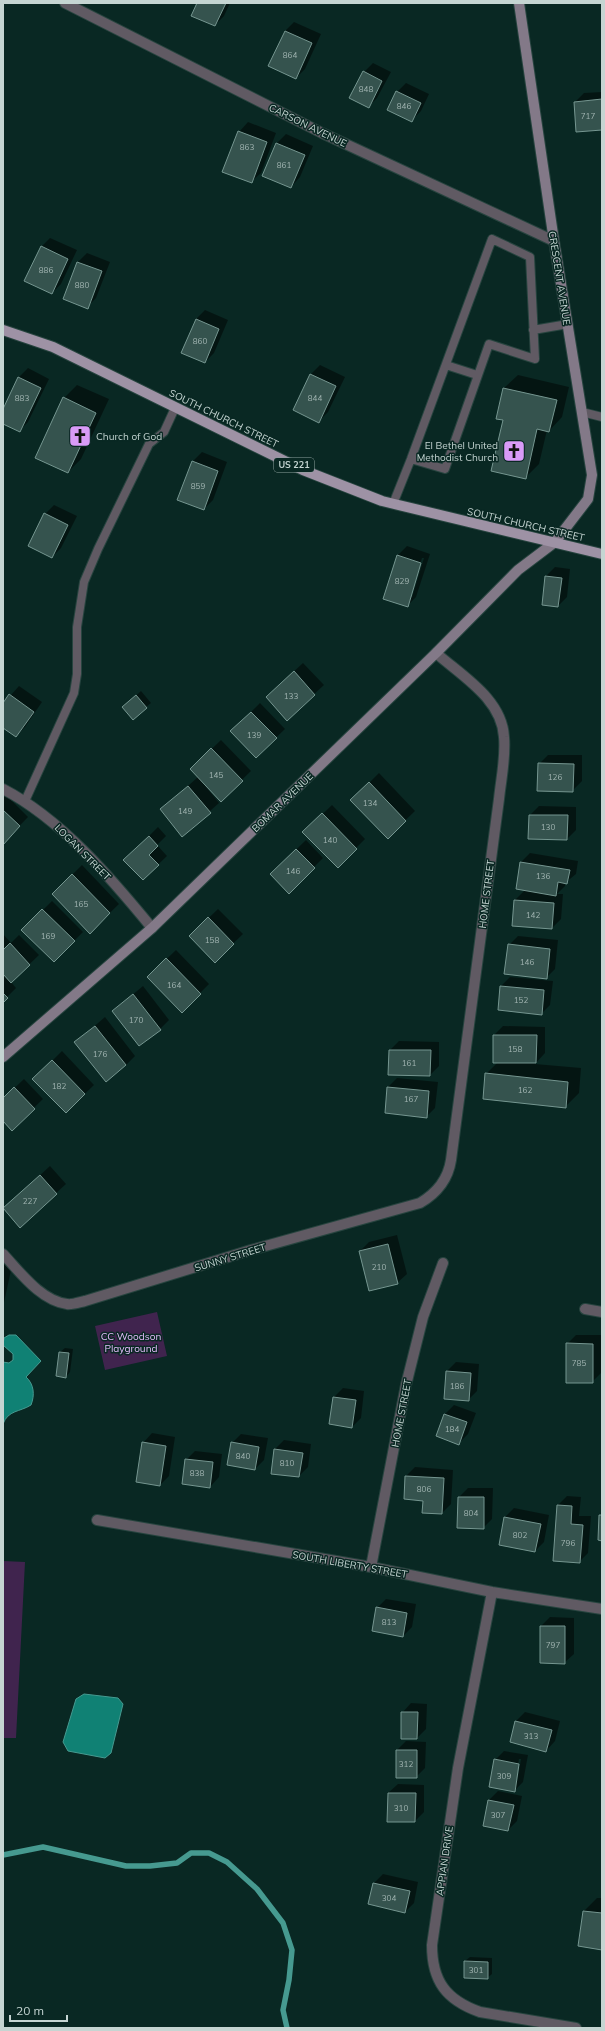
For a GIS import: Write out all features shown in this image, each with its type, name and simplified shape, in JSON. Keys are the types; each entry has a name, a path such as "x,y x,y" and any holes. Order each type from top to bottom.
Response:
{"main road":[{"name":"SOUTH CHURCH STREET","path":"3,330 53,347 303,470 393,504 517,535 555,542 602,554"}],"street":[{"name":"CARSON AVENUE","path":"65,3 322,133 554,241"},
{"name":"CRESCENT AVENUE","path":"519,3 554,241 592,476 588,499 555,542"},
{"name":"BOMAR AVENUE","path":"3,1057 152,928 436,653 518,570 555,542"},
{"name":"HOME STREET","path":"436,653 489,700 500,718 505,739 499,799 451,1160"},
{"name":"LOGAN STREET","path":"3,789 25,801 47,817 75,843 152,928"},
{"name":"SUNNY STREET","path":"3,1254 40,1292 53,1300 68,1304 85,1301 251,1250 420,1203 432,1196 443,1184 450,1169 451,1160"},
{"name":"HOME STREET","path":"371,1567 406,1385 423,1317 443,1263"},
{"path":"585,1309 602,1312"},
{"name":"SOUTH LIBERTY STREET","path":"97,1520 371,1567 492,1592 602,1609"},
{"name":"APPIAN DRIVE","path":"492,1592 458,1768 432,1945 432,1960 435,1975 443,1988 453,1999 466,2007 480,2012 576,2028"}],"lane":[{"path":"393,504 411,460 492,239 530,257 535,359 488,344 445,469 411,460"},
{"path":"533,330 568,324"},
{"path":"446,365 478,376"},
{"path":"25,801 74,693 77,674 77,627 84,582 148,444 164,432 175,408"},
{"path":"582,412 602,417"}],"green space":[{"name":"CC Woodson Playground","path":"157,1312 167,1356 105,1370 95,1326"},
{"path":"3,1561 25,1562 16,1738 3,1738"}],"shaded area":[{"path":"9,1335 16,1335 41,1361 26,1377 31,1383 33,1390 31,1405 8,1416 3,1424 3,1362 9,1363 13,1360 13,1354 3,1345 4,1338"},
{"path":"84,1694 118,1698 123,1704 111,1753 105,1758 68,1751 63,1742 76,1699"}],"building":[{"path":"197,3 226,3 215,26 191,16"},
{"path":"285,31 312,43 296,79 268,66"},
{"path":"363,71 382,81 369,108 349,98"},
{"path":"396,91 421,103 412,122 387,110"},
{"path":"602,99 602,130 576,132 574,102"},
{"path":"238,131 267,142 252,183 222,172"},
{"path":"276,143 305,155 291,188 262,176"},
{"path":"41,246 68,259 52,294 24,281"},
{"path":"77,262 102,271 88,309 63,299"},
{"path":"196,319 219,329 205,363 181,353"},
{"path":"310,374 336,386 319,423 293,410"},
{"path":"18,377 41,388 20,432 3,424 3,409"},
{"name":"El Bethel United Methodist Church","path":"503,388 557,400 549,432 537,429 526,479 491,471 503,420 496,419"},
{"path":"63,397 96,413 68,473 35,458"},
{"path":"192,461 218,471 204,510 177,500"},
{"path":"44,513 68,525 52,558 28,546"},
{"path":"397,555 421,563 408,607 383,599"},
{"path":"545,576 562,578 558,607 542,605"},
{"path":"294,671 315,695 287,721 266,697"},
{"path":"9,694 34,712 16,737 3,728 3,703"},
{"path":"136,695 147,708 133,720 122,707"},
{"path":"251,712 277,738 256,758 230,731"},
{"path":"211,748 243,781 221,802 190,769"},
{"path":"538,763 574,764 573,792 537,791"},
{"path":"369,782 406,821 388,839 350,800"},
{"path":"188,786 211,813 182,837 160,809"},
{"path":"3,810 20,826 3,845"},
{"path":"322,813 357,849 338,868 302,832"},
{"path":"529,815 568,815 567,840 528,839"},
{"path":"149,836 158,846 149,855 159,865 143,880 123,860"},
{"path":"296,849 315,868 289,894 270,874"},
{"path":"520,862 570,870 567,884 558,882 556,896 516,889"},
{"path":"72,874 110,913 90,934 52,894"},
{"path":"514,900 554,903 552,929 512,926"},
{"path":"42,909 75,941 54,962 21,930"},
{"path":"208,917 234,944 215,963 189,936"},
{"path":"10,943 30,965 11,983 3,974 3,950"},
{"path":"508,944 550,949 547,979 504,974"},
{"path":"166,958 201,994 182,1013 147,977"},
{"path":"500,986 544,990 542,1015 498,1010"},
{"path":"3,993 8,998 3,1003"},
{"path":"133,994 161,1030 139,1046 112,1011"},
{"path":"95,1026 126,1065 106,1082 74,1042"},
{"path":"493,1035 537,1035 536,1063 493,1063"},
{"path":"389,1050 431,1050 430,1076 388,1075"},
{"path":"52,1060 85,1094 66,1113 32,1079"},
{"path":"485,1073 568,1082 566,1108 483,1099"},
{"path":"14,1087 35,1109 12,1131 3,1121 3,1098"},
{"path":"387,1087 429,1091 427,1118 385,1113"},
{"path":"40,1175 57,1194 20,1228 3,1208"},
{"path":"388,1244 398,1284 369,1291 359,1251"},
{"path":"566,1343 593,1344 593,1383 566,1383"},
{"path":"59,1352 69,1353 66,1378 56,1376"},
{"path":"446,1371 471,1373 469,1401 444,1399"},
{"path":"333,1397 356,1400 352,1428 329,1424"},
{"path":"444,1414 467,1422 459,1445 436,1436"},
{"path":"142,1442 166,1446 160,1486 136,1482"},
{"path":"231,1442 259,1447 255,1470 227,1465"},
{"path":"274,1449 303,1453 299,1477 271,1474"},
{"path":"185,1459 213,1462 210,1488 182,1484"},
{"path":"405,1476 444,1478 442,1514 422,1513 423,1501 404,1499"},
{"path":"458,1497 484,1497 484,1529 457,1528"},
{"path":"557,1505 572,1506 571,1524 583,1525 580,1563 553,1561"},
{"path":"599,1515 602,1515 602,1541 598,1540"},
{"path":"504,1517 541,1524 535,1552 499,1545"},
{"path":"376,1607 407,1613 403,1637 372,1631"},
{"path":"540,1626 565,1626 565,1664 540,1663"},
{"path":"401,1712 418,1712 417,1739 401,1739"},
{"path":"515,1721 552,1730 546,1752 510,1742"},
{"path":"396,1750 417,1750 417,1778 396,1778"},
{"path":"494,1759 519,1764 515,1792 489,1787"},
{"path":"388,1793 416,1793 415,1822 387,1822"},
{"path":"488,1800 514,1805 508,1831 483,1826"},
{"path":"373,1883 410,1891 405,1913 368,1904"},
{"path":"583,1911 602,1913 602,1950 578,1946"},
{"path":"464,1961 488,1962 488,1979 464,1978"}],"waterway":[{"path":"3,1855 43,1847 126,1866 150,1866 177,1863 191,1853 209,1853 227,1862 257,1889 283,1923 292,1950 289,1980 283,2010 287,2028"}],"place":[{"name":"Church of God","path":"80,436"},
{"name":"El Bethel United Methodist Church","path":"514,451"}]}
